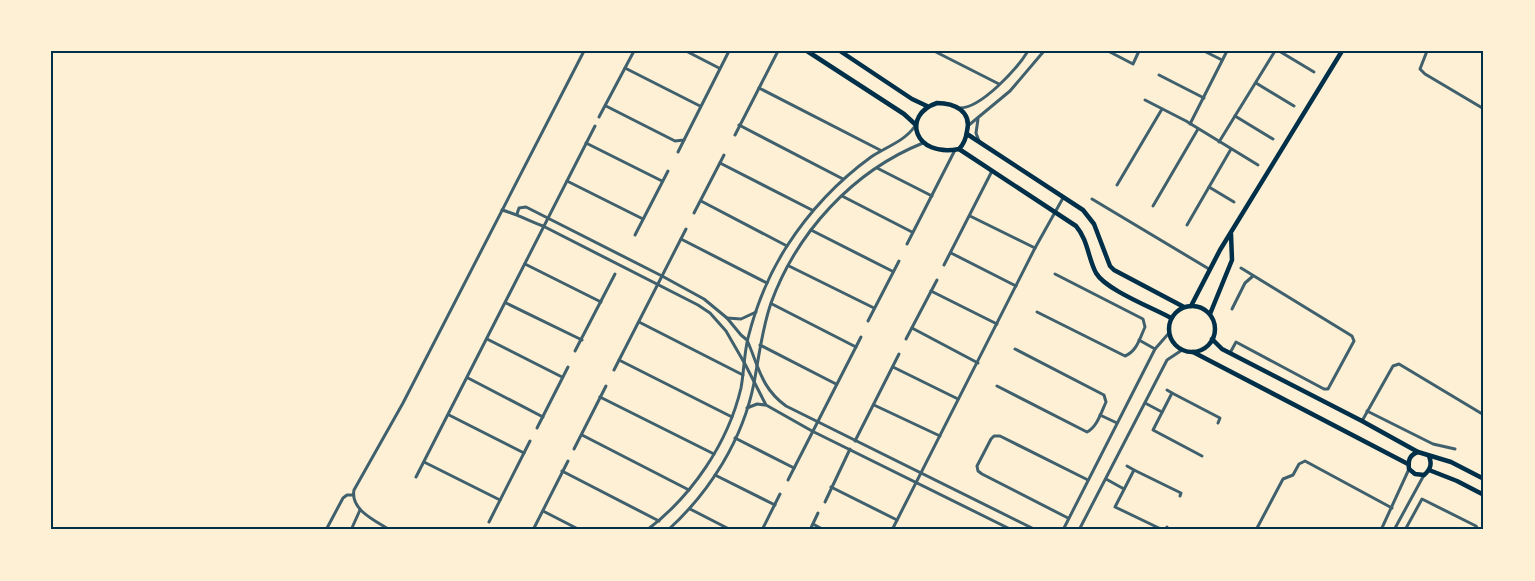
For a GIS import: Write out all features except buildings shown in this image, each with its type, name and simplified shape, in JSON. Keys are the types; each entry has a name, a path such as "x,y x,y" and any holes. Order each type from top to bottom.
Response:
{"main road":[{"path":"807,51 904,114 916,125"},
{"path":"840,51 912,99 927,106 944,103 960,108 969,124 963,145 957,149"},
{"path":"1191,306 1209,269 1342,51"},
{"path":"927,106 916,125 917,135 923,143 935,149 957,149 1071,221 1081,232 1094,269 1103,282 1172,318"},
{"path":"967,134 1090,218 1114,270 1184,307"},
{"path":"1210,314 1232,260 1231,234"},
{"path":"1193,352 1204,348 1212,339 1215,327 1210,314 1202,308 1191,306 1184,307 1172,318 1169,333 1182,350 1193,352 1409,466 1415,474 1424,475 1429,471 1431,464 1429,456"},
{"path":"1212,339 1222,350 1418,452 1451,462 1484,478"},
{"path":"1409,466 1412,455 1418,452"},
{"path":"1429,471 1457,481 1484,495"}],"street":[{"path":"353,495 584,51"},
{"path":"600,117 634,51"},
{"path":"686,51 719,68"},
{"path":"678,152 729,51"},
{"path":"735,135 778,51"},
{"path":"934,51 999,84"},
{"path":"960,108 968,108 999,84 1028,51"},
{"path":"969,124 1010,91 1044,51"},
{"path":"1108,51 1133,64 1139,51"},
{"path":"1204,51 1222,60"},
{"path":"1190,124 1227,51"},
{"path":"1219,142 1277,51 1314,72"},
{"path":"1427,51 1420,69 1484,109"},
{"path":"625,68 700,106"},
{"path":"1159,75 1204,98"},
{"path":"1256,82 1294,106"},
{"path":"759,88 881,150"},
{"path":"1145,100 1258,165"},
{"path":"606,106 675,141 684,140"},
{"path":"1117,185 1162,109"},
{"path":"980,143 976,134 976,122 981,115"},
{"path":"1235,116 1273,139"},
{"path":"739,125 843,179"},
{"path":"647,530 689,490 714,454 732,417 746,364 747,340 756,312 767,283 787,246 813,211 843,179 881,150 909,134 916,125"},
{"path":"416,477 595,126"},
{"path":"1153,206 1198,129"},
{"path":"586,143 662,181"},
{"path":"668,530 715,475 735,438 754,383 760,345 771,304 789,266 811,230 842,196 877,167 923,143"},
{"path":"907,244 957,149"},
{"path":"1187,225 1231,149"},
{"path":"694,213 724,155"},
{"path":"720,163 813,211"},
{"path":"877,167 932,196"},
{"path":"944,266 992,169"},
{"path":"635,235 668,171"},
{"path":"567,181 643,219"},
{"path":"1209,187 1234,202"},
{"path":"842,196 912,232"},
{"path":"892,530 1035,248 1063,198"},
{"path":"1092,199 1209,269"},
{"path":"701,201 787,246"},
{"path":"517,214 519,208 526,207 704,299 727,318 747,340 757,361 760,374 773,397 817,422 1036,530"},
{"path":"502,210 543,226 698,304 710,313 726,331 746,364 766,405"},
{"path":"970,216 1035,248"},
{"path":"614,370 686,229"},
{"path":"811,230 892,272"},
{"path":"681,239 767,283"},
{"path":"951,253 1016,286"},
{"path":"868,321 899,261"},
{"path":"525,264 601,302"},
{"path":"789,266 874,308"},
{"path":"1229,353 1236,342 1324,389 1330,386 1354,341 1352,336 1241,268"},
{"path":"575,351 615,274"},
{"path":"1037,312 1125,356 1133,353 1145,327 1143,319 1055,274"},
{"path":"1232,309 1245,283 1253,276"},
{"path":"906,339 937,280"},
{"path":"931,291 997,324"},
{"path":"506,303 582,340"},
{"path":"771,304 856,347"},
{"path":"727,318 741,319 756,312"},
{"path":"639,322 743,375"},
{"path":"912,328 978,363"},
{"path":"1063,530 1155,349 1169,333"},
{"path":"788,480 861,337"},
{"path":"487,339 562,377"},
{"path":"1139,340 1155,349"},
{"path":"760,345 836,384"},
{"path":"997,386 1087,432 1093,430 1106,402 1104,395 1015,349"},
{"path":"1079,530 1167,360 1182,350"},
{"path":"855,441 899,354"},
{"path":"620,360 732,417"},
{"path":"726,366 730,361"},
{"path":"1362,421 1393,366 1399,364 1484,415"},
{"path":"537,428 568,367"},
{"path":"892,367 959,400"},
{"path":"468,378 543,417"},
{"path":"574,449 606,386"},
{"path":"1167,390 1220,418 1218,423"},
{"path":"1172,393 1151,429 1202,456"},
{"path":"600,397 714,454"},
{"path":"1144,403 1162,412"},
{"path":"747,408 757,404 766,405 812,431 1012,530"},
{"path":"874,405 940,436"},
{"path":"1366,413 1433,444 1455,450"},
{"path":"449,415 524,453"},
{"path":"1100,415 1117,423"},
{"path":"582,435 689,490"},
{"path":"1068,518 978,471 977,466 991,439 994,436 1000,436 1088,480"},
{"path":"735,438 794,468"},
{"path":"489,522 530,441"},
{"path":"825,502 850,449"},
{"path":"532,530 568,461"},
{"path":"1257,530 1283,479 1293,475 1299,464 1305,461 1390,507"},
{"path":"424,462 500,500"},
{"path":"1127,466 1182,493 1180,496"},
{"path":"1381,530 1409,466"},
{"path":"1134,470 1113,506 1165,529"},
{"path":"562,471 659,521"},
{"path":"715,475 774,505"},
{"path":"1394,530 1424,475"},
{"path":"1106,479 1124,489"},
{"path":"831,487 897,520"},
{"path":"762,530 780,494"},
{"path":"353,495 360,510 390,530"},
{"path":"326,530 343,498 353,495"},
{"path":"1414,495 1476,526 1478,530"},
{"path":"1405,530 1420,498"},
{"path":"689,508 730,530"},
{"path":"351,530 360,510"},
{"path":"543,511 580,530"},
{"path":"810,530 818,513"},
{"path":"813,524 824,530"}]}
